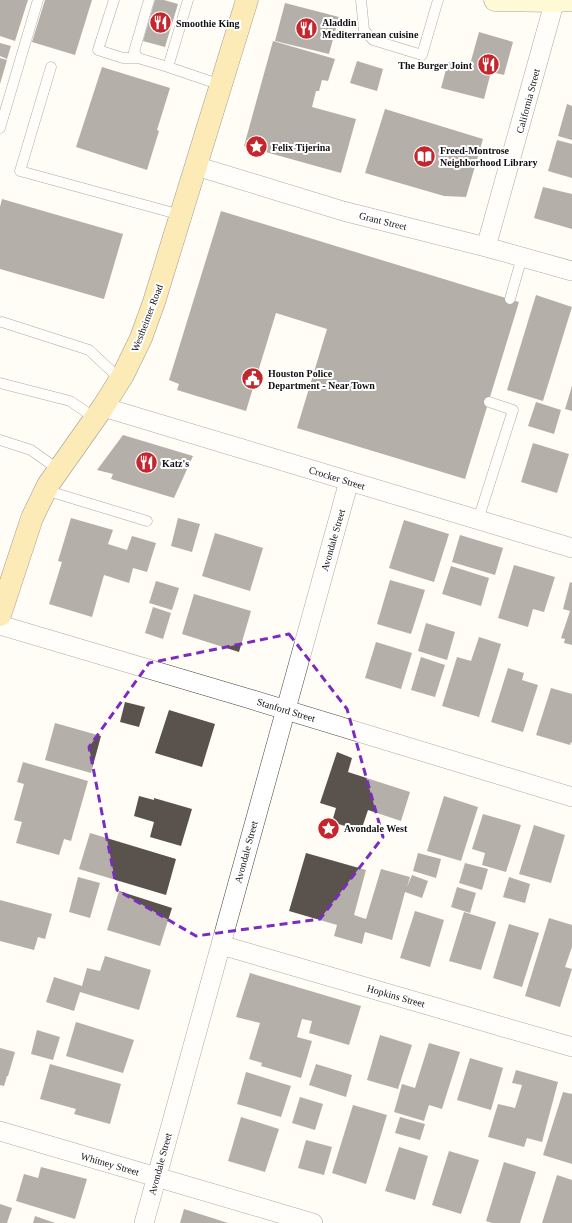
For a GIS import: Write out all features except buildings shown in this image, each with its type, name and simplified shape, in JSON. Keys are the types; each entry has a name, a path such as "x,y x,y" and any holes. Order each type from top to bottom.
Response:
{"main road":[{"name":"Westheimer Road","path":"0,615 32,518 45,490 99,413 120,379 141,338 154,302 246,0"},
{"path":"495,0 561,0"}],"street":[{"name":"California Street","path":"486,247 561,0"},
{"name":"Grant Street","path":"196,166 343,211 486,247 572,271"},
{"name":"Crocker Street","path":"99,413 349,481 572,548"},
{"name":"Avondale Street","path":"144,1223 349,481"},
{"name":"Stanford Street","path":"0,624 572,797"},
{"name":"Hopkins Street","path":"221,945 572,1047"},
{"name":"Whitney Street","path":"0,1131 313,1223"}],"lane":[{"path":"0,128 38,0"},
{"path":"114,0 98,50 123,58 138,58 221,85"},
{"path":"138,58 134,52 150,0"},
{"path":"168,67 188,0"},
{"path":"361,0 364,30 373,40 422,55 438,0"},
{"path":"51,67 20,171 181,215"},
{"path":"510,299 522,257"},
{"path":"2,322 89,350 120,379"},
{"path":"0,382 70,401 99,413"},
{"path":"478,520 513,410 489,402"},
{"path":"0,440 31,450 59,470"},
{"path":"45,490 147,521"}],"highlighted area":[{"path":"289,634 347,709 383,837 320,919 196,936 117,890 89,747 149,663"}],"place":[{"name":"Smoothie King","path":"160,23"},
{"name":"Aladdin Mediterranean cuisine","path":"307,28"},
{"name":"The Burger Joint","path":"488,65"},
{"name":"Felix Tijerina","path":"257,147"},
{"name":"Freed-Montrose Neighborhood Library","path":"424,156"},
{"name":"Houston Police Department - Near Town","path":"252,379"},
{"name":"Katz's","path":"146,463"},
{"name":"Avondale West","path":"328,828"}]}
